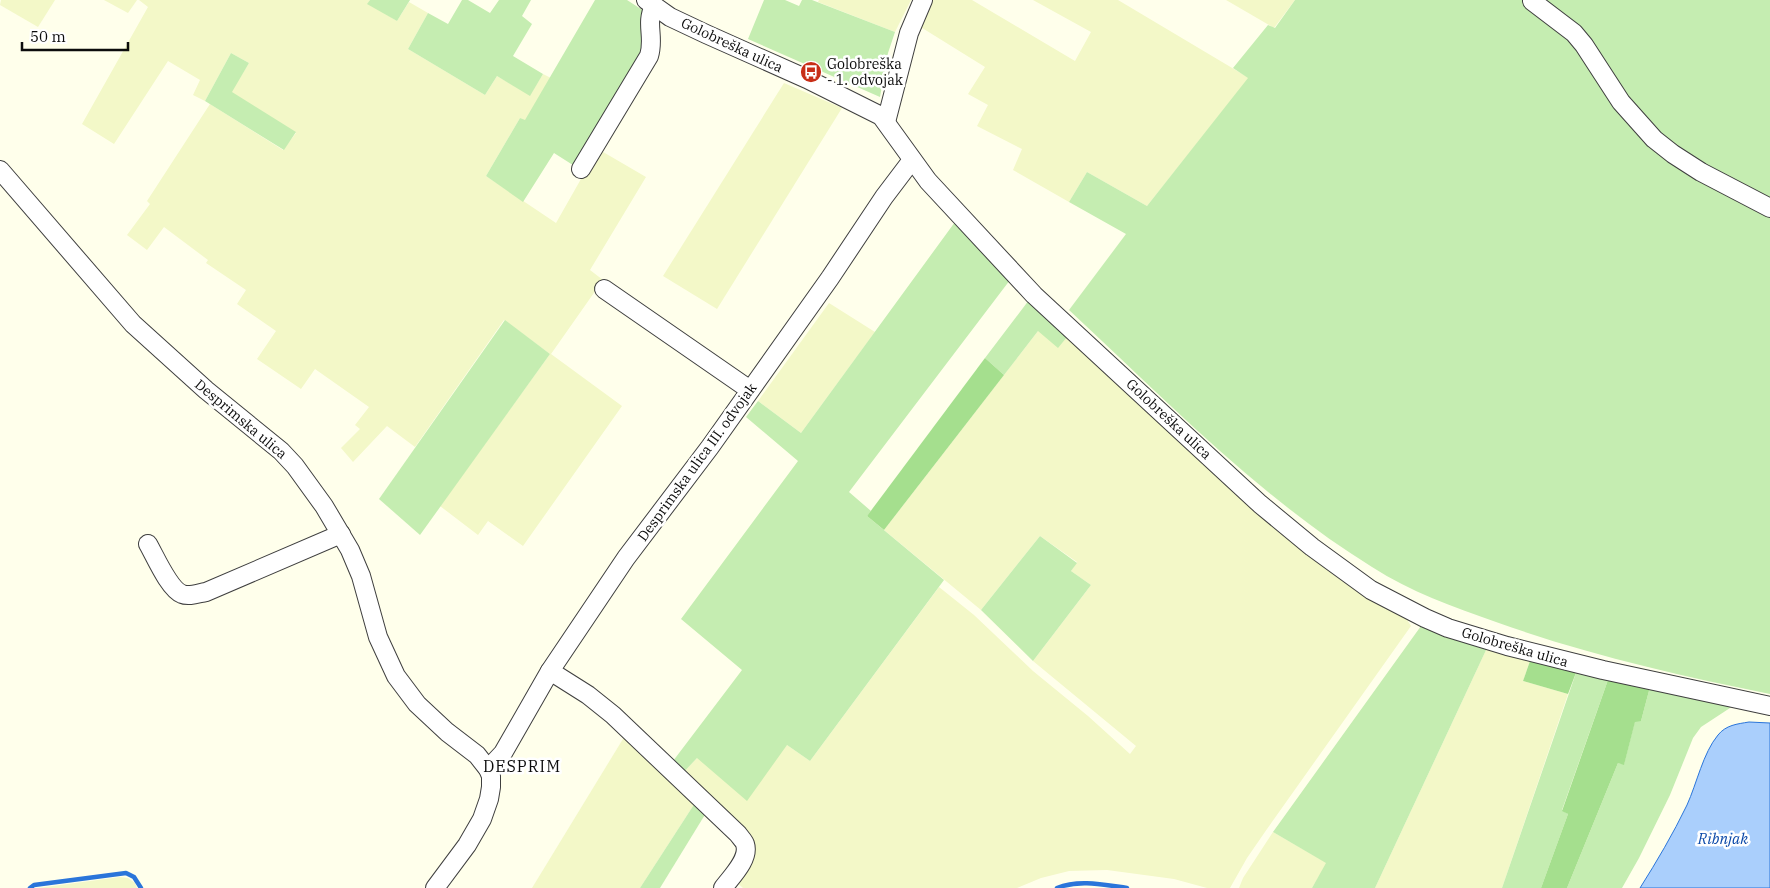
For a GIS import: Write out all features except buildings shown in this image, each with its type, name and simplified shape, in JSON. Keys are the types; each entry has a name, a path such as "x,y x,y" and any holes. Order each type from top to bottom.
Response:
{"street":[{"path":"886,122 909,33 923,0"},
{"path":"1532,1 1574,33 1584,45 1620,102 1654,139 1701,172 1770,208"},
{"path":"581,170 649,56 652,46 649,20 650,3"},
{"name":"Golobreška ulica","path":"650,3 670,17 721,42 873,111 886,122 912,160 949,205 1034,295 1260,504 1312,547 1371,590 1448,628 1507,646 1603,670 1770,706"},
{"name":"Desprimska ulica III. odvojak","path":"488,768 503,753 550,671 626,558 750,390 830,278 884,197 912,160"},
{"name":"Desprimska ulica","path":"0,170 133,324 206,390 281,451 295,466 341,534 361,576 378,637 396,676 417,704 447,732 477,755 488,768"},
{"path":"604,289 750,390"},
{"path":"148,544 173,587 182,594 192,594 206,592 341,534"},
{"path":"550,671 588,695 613,715 738,834 745,843 744,858 723,888"},
{"path":"435,888 467,845 482,819 491,787 491,776 488,768"}],"green space":[{"path":"1,0 55,0 38,27 0,5"},
{"path":"104,0 137,0 128,13"},
{"path":"139,0 370,0 368,3 397,21 409,2 428,13 408,49 485,95 497,76 530,95 543,74 551,78 525,121 520,118 486,176 556,223 598,149 646,177 590,270 603,280 551,354 622,406 523,546 488,521 478,535 440,506 550,354 504,320 415,447 387,426 353,462 341,448 360,429 355,425 369,407 315,369 301,389 257,359 276,331 237,304 246,290 206,263 208,260 164,227 147,250 127,235 150,204 147,201 210,104 283,150 296,133 231,92 249,63 231,53 205,101 193,95 200,80 168,61 114,144 82,124 148,7"},
{"path":"370,0 410,0 397,21 367,4"},
{"path":"462,0 468,0 490,13 499,0 531,0 522,16 532,24 513,56 543,74 530,96 497,76 485,95 408,49 428,13 448,24"},
{"path":"595,0 627,0 647,13 650,43 576,167 554,153 523,202 486,176 520,118 525,120"},
{"path":"764,0 785,0 799,6 802,0 812,0 895,32 888,53 880,97 748,39"},
{"path":"819,0 911,0 895,32 818,2"},
{"path":"930,0 972,0 1075,61 1091,32 1033,0 1118,0 1249,78 1147,206 1087,172 1069,202 1013,170 1022,149 977,126 988,105 968,94 985,67 919,26"},
{"path":"1226,0 1295,0 1274,28"},
{"path":"1295,0 1770,0 1770,694 1597,654 1530,634 1448,605 1387,576 1331,540 1252,479 1214,446 1069,310 1126,234 1069,202 1087,172 1147,206 1248,78 1233,68 1268,25 1275,28"},
{"path":"231,53 249,63 232,92 296,132 284,150 205,101"},
{"path":"784,83 842,108 717,309 663,276"},
{"path":"955,222 1010,280 849,492 871,511 867,516 944,580 810,761 787,745 747,801 697,758 681,775 670,765 742,670 681,619 798,461 746,417 758,401 801,433"},
{"path":"1029,300 1067,337 1058,348 1038,331 1004,375 985,358"},
{"path":"829,303 875,332 801,433 758,401"},
{"path":"505,320 550,354 420,535 379,499"},
{"path":"1038,331 1067,337 1297,545 1335,576 1368,599 1406,618 1411,626 1267,829 1247,858 1230,888 1207,888 1174,879 1107,870 1069,871 1041,878 1017,888 743,888 735,881 751,852 681,775 697,758 787,745 810,761 939,587 974,615 1033,671 1088,716 1130,754 1136,746 1033,661 1091,585 1071,571 1077,562 1040,536 981,610 884,530"},
{"path":"985,358 1004,375 884,530 867,516"},
{"path":"1040,536 1077,563 1071,571 1091,585 1033,661 981,610"},
{"path":"1421,626 1487,648 1375,888 1312,888 1326,863 1273,832"},
{"path":"1487,648 1530,661 1523,681 1568,694 1502,888 1375,888"},
{"path":"1530,661 1577,670 1568,694 1523,681"},
{"path":"1577,670 1609,677 1562,810 1568,814 1541,888 1502,888"},
{"path":"1609,677 1650,687 1641,721 1635,722 1624,765 1618,763 1567,888 1541,888 1568,814 1562,811"},
{"path":"1650,687 1733,706 1701,727 1693,738 1670,795 1622,888 1567,888 1618,763 1624,764 1635,721 1641,721"},
{"path":"626,734 695,803 640,888 532,888"},
{"path":"695,803 706,813 660,888 640,888"},
{"path":"1273,832 1327,863 1312,888 1239,888 1243,878"},
{"path":"120,877 128,878 135,883 137,888 38,888"}],"water":[{"name":"Ribnjak","path":"1749,722 1770,723 1770,888 1640,888 1682,816 1704,759 1713,742 1725,729"}],"waterway":[{"path":"30,888 34,885 126,873 134,877 141,888"},
{"path":"1057,888 1083,883 1127,888"}],"place":[{"name":"Golobreška - 1. odvojak","path":"811,72"}],"district":[{"name":"DESPRIM","path":"522,766"}]}
